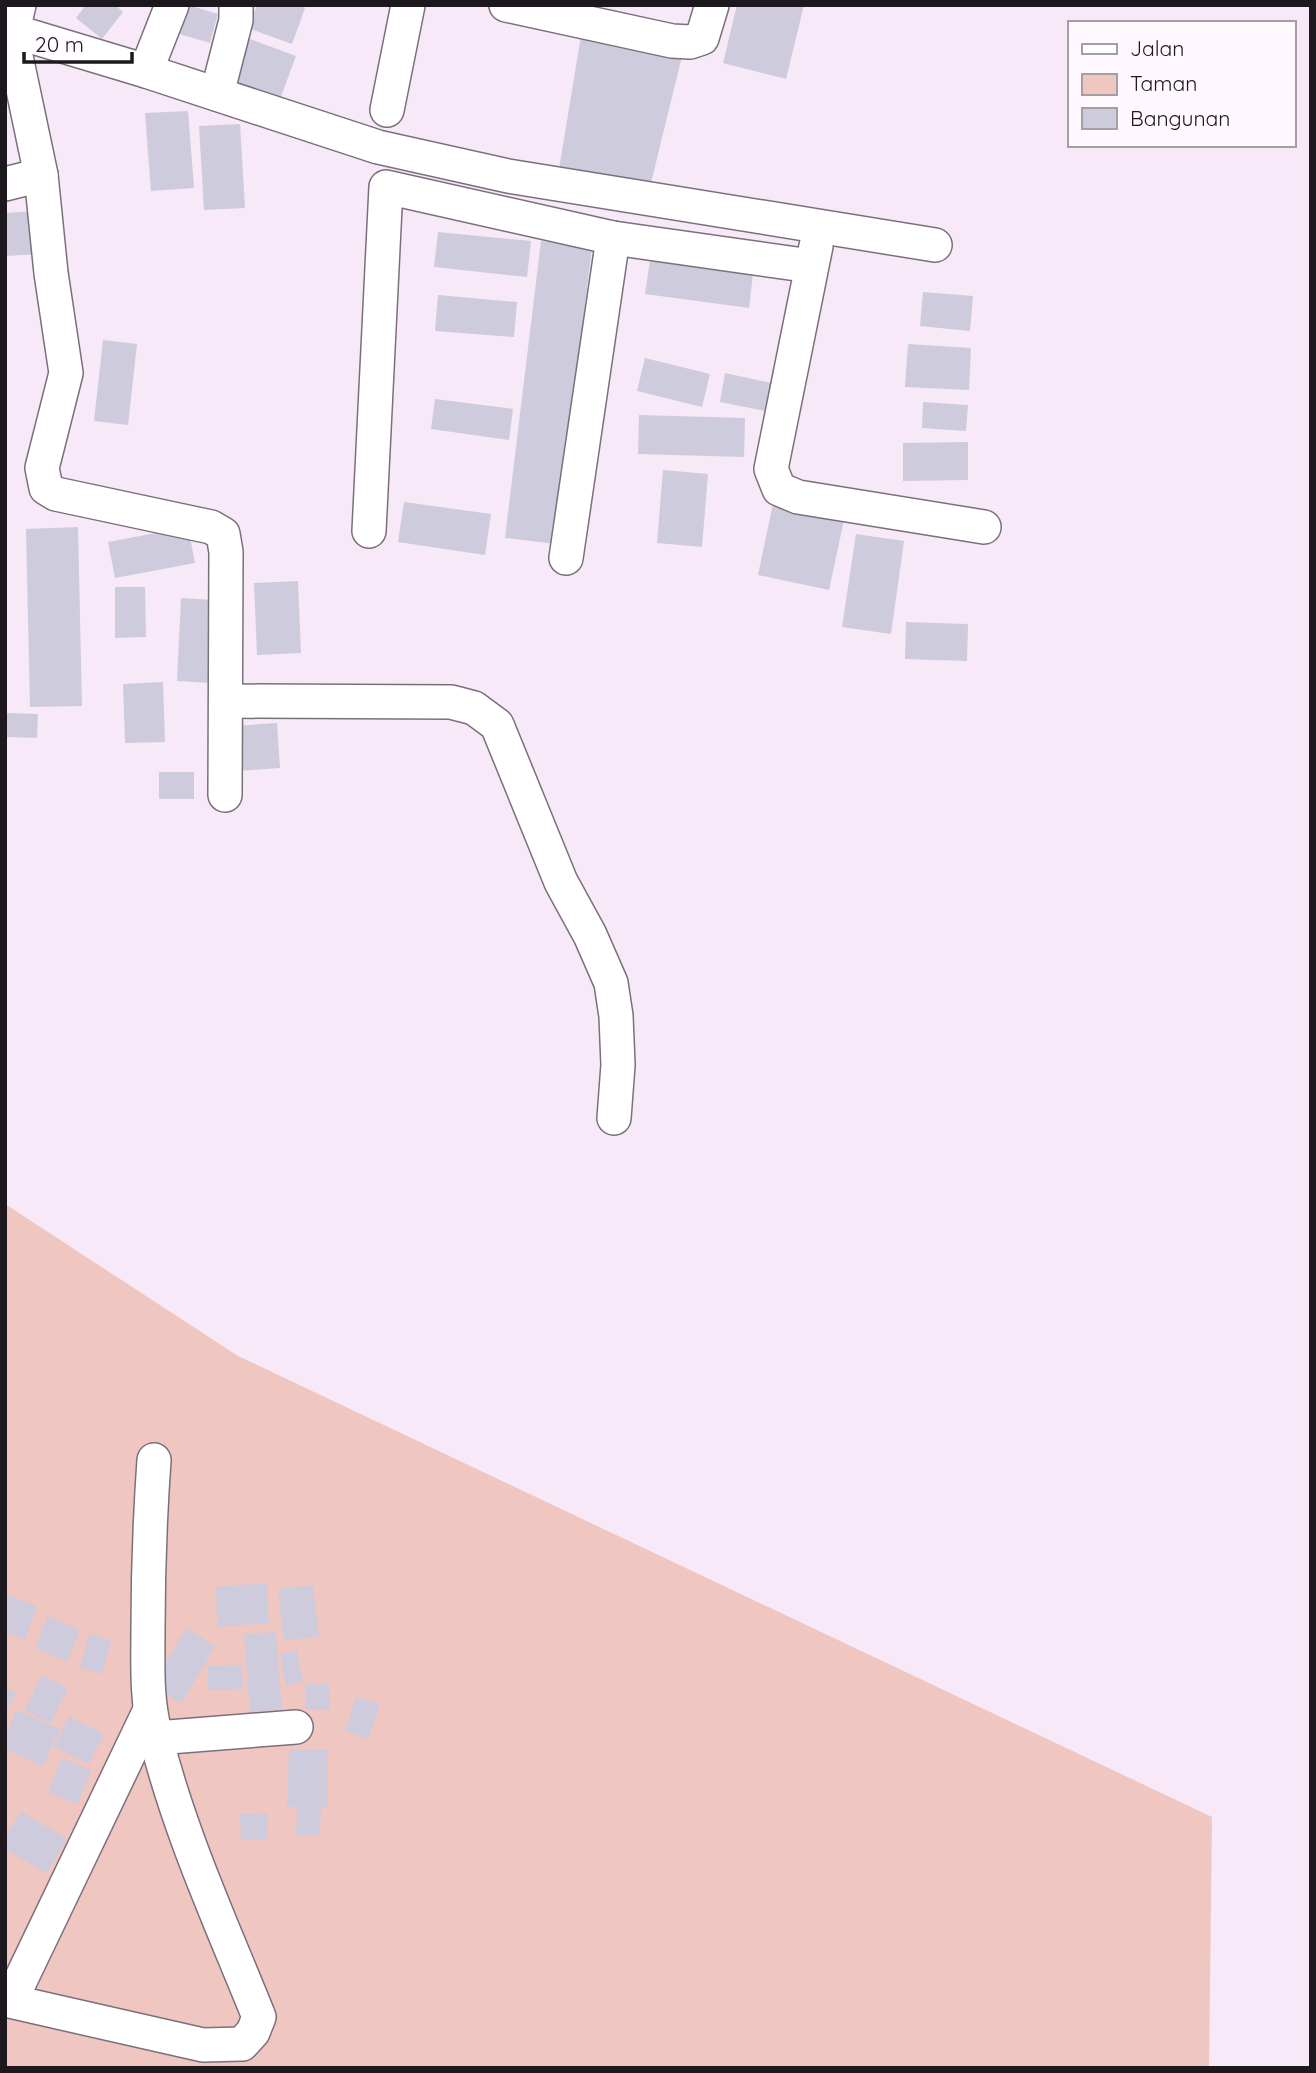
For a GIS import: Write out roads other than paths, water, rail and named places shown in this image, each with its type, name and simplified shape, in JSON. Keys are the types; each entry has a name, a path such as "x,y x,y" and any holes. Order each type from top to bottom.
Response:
{"street":[{"path":"146,71 172,5"},
{"path":"217,94 236,20 236,5"},
{"path":"387,110 408,5"},
{"path":"511,6 672,41 690,42 702,38 712,5"},
{"path":"225,795 226,552 223,534 211,527 57,494 46,488 43,468 66,373 51,273 41,176 14,47 16,18 146,71 378,147 495,173 935,245"},
{"path":"5,184 41,176"},
{"path":"369,531 386,187 613,238 811,266"},
{"path":"820,226 772,469 779,489 798,497 984,527"},
{"path":"566,558 613,238"},
{"path":"227,701 451,702 474,708 497,725 561,882 590,935 611,983 616,1016 618,1065 614,1118"},
{"path":"153,1725 8,2000 203,2045 242,2044 253,2032 259,2017 165,1775 153,1725 148,1540 154,1460"},
{"path":"153,1725 296,1727"}]}
